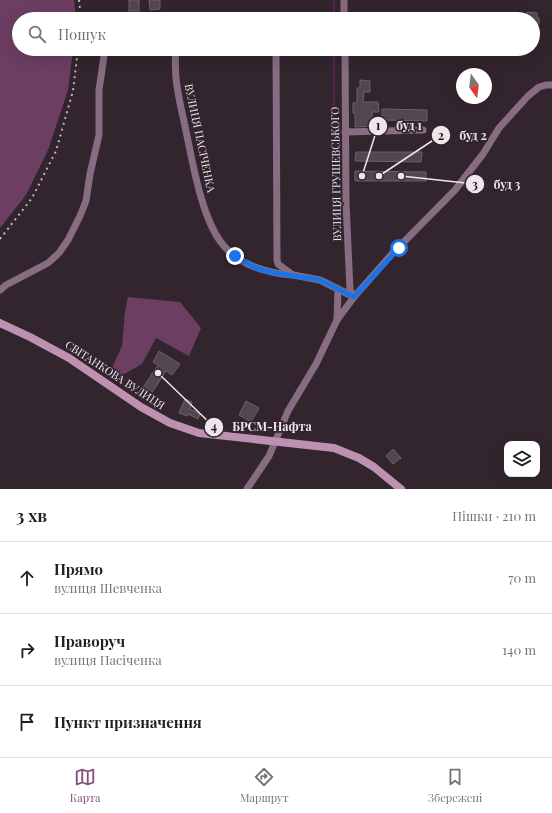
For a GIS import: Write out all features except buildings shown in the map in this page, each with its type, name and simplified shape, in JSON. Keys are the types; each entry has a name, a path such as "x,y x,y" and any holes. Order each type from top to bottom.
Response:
{"main road":[{"name":"СВІТАНКОВА ВУЛИЦЯ","path":"0,324 30,337 69,358 142,407 170,423 199,433 319,446 346,452 374,467 401,489"}],"street":[{"path":"344,0 344,12"},
{"path":"0,290 6,285 48,262 59,253 68,240 80,216 86,201 90,174 99,135 100,85 104,56"},
{"name":"ВУЛИЦЯ ПАСІЧЕНКА","path":"176,56 177,86 199,189 212,228 224,246 248,265 269,272 320,280 354,297"},
{"name":"ВУЛИЦЯ ПАСІЧЕНКА","path":"276,56 277,260 278,264 293,275"},
{"name":"ВУЛИЦЯ ГРУШЕВСЬКОГО","path":"345,56 345,132 350,290 354,297"},
{"path":"247,489 269,456 288,411 316,364 337,320 354,297 391,255 455,190 483,154 499,128 528,96 540,87 552,85"},
{"path":"345,132 423,130"},
{"path":"337,320 338,289"}],"shaded area":[{"path":"0,0 74,0 75,12 12,12 12,56 72,56 68,90 48,150 26,195 0,228"},
{"path":"128,297 180,302 201,328 189,356 156,338 142,364 114,380 108,376 122,346 125,311"}],"waterway":[{"path":"334,0 334,12"},
{"path":"334,56 334,213"}],"railway":[{"path":"79,0 80,12"},
{"path":"0,239 32,198 56,151 73,91 77,56"}],"place":[{"name":"буд 1","path":"362,176"},
{"name":"буд 2","path":"379,176"},
{"name":"буд 3","path":"401,176"},
{"name":"БРСМ-Нафта","path":"158,373"}],"route":[{"path":"235,256 248,265 269,272 320,280 354,297 399,248"}]}
